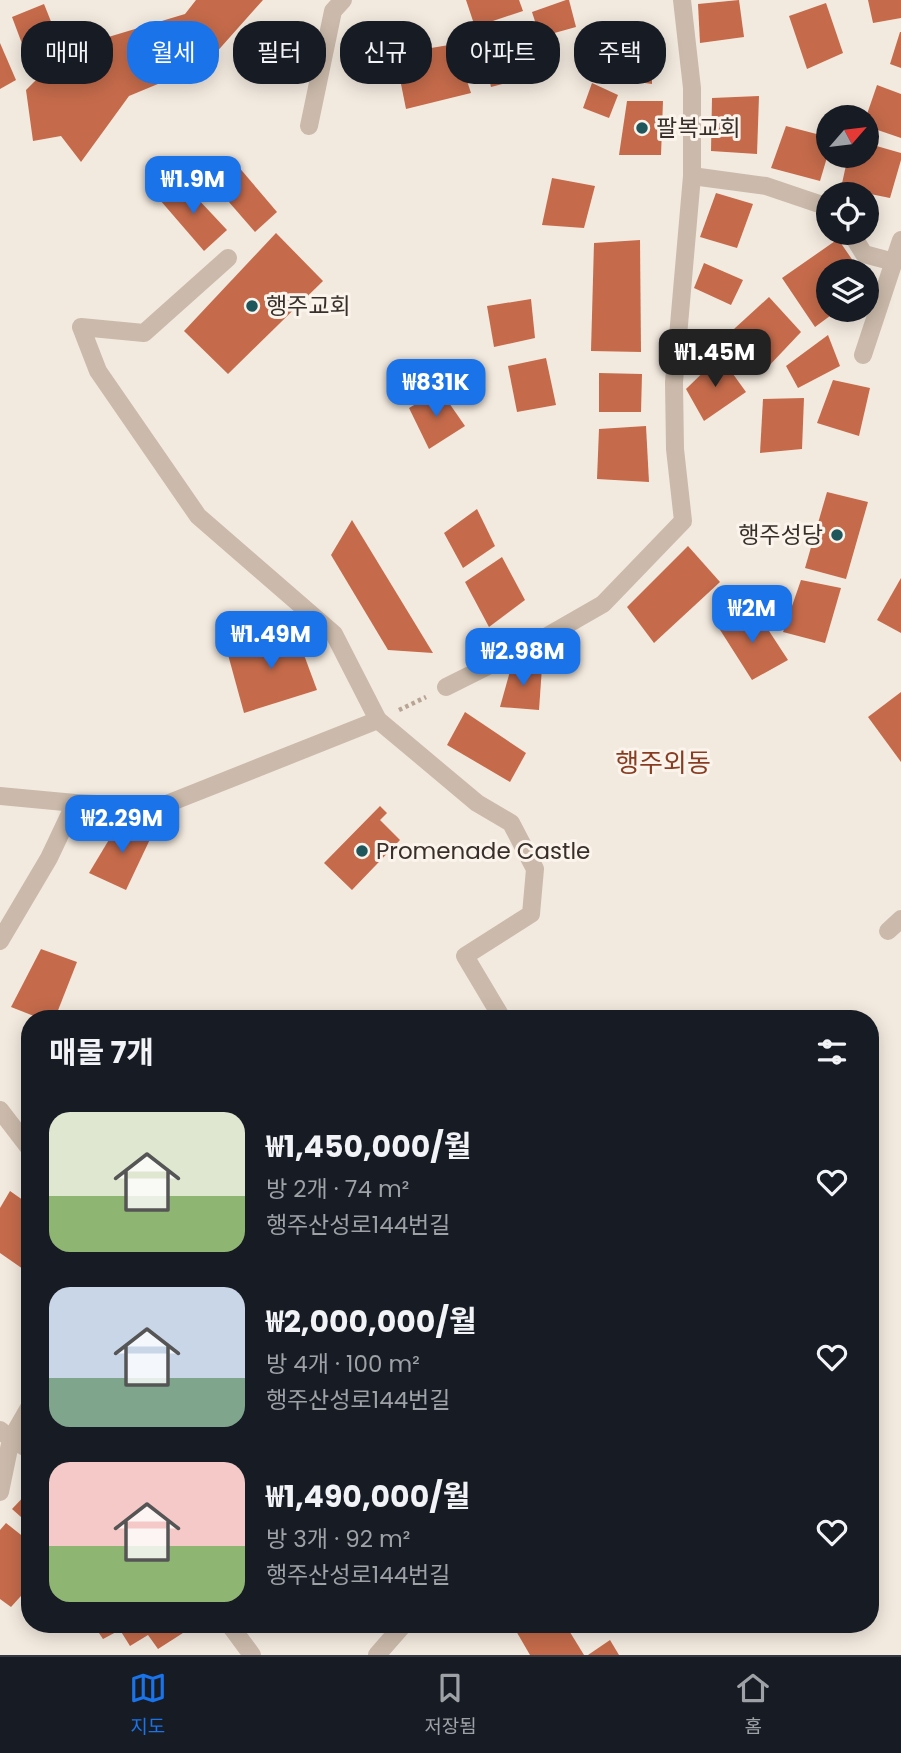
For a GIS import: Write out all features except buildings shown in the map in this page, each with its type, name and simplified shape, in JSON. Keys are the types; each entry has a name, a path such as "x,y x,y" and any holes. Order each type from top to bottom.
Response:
{"street":[{"path":"309,126 334,11 343,0"},
{"path":"446,687 542,639 603,604 683,521 675,449 674,382 692,176 692,88 681,0"},
{"path":"692,176 766,186 816,204"},
{"path":"863,355 901,240"},
{"path":"858,245 864,254 894,262"},
{"path":"228,258 144,333 81,327 98,371 198,516 334,634 378,720 477,803 511,822 535,869 531,914 465,957 497,1010"},
{"path":"0,796 159,807 378,720"},
{"path":"0,941 48,858 75,803"},
{"path":"0,1110 21,1137"},
{"path":"0,1492 6,1435 21,1417"},
{"path":"6,1435 21,1444"},
{"path":"236,1633 252,1655"},
{"path":"377,1655 396,1633"}],"path":[{"path":"378,720 446,687"}],"place":[{"name":"팔복교회","path":"642,128"},
{"name":"행주교회","path":"252,306"},
{"name":"행주성당","path":"837,535"},
{"name":"Promenade Castle","path":"362,851"}],"district":[{"name":"행주외동","path":"663,763"}]}
